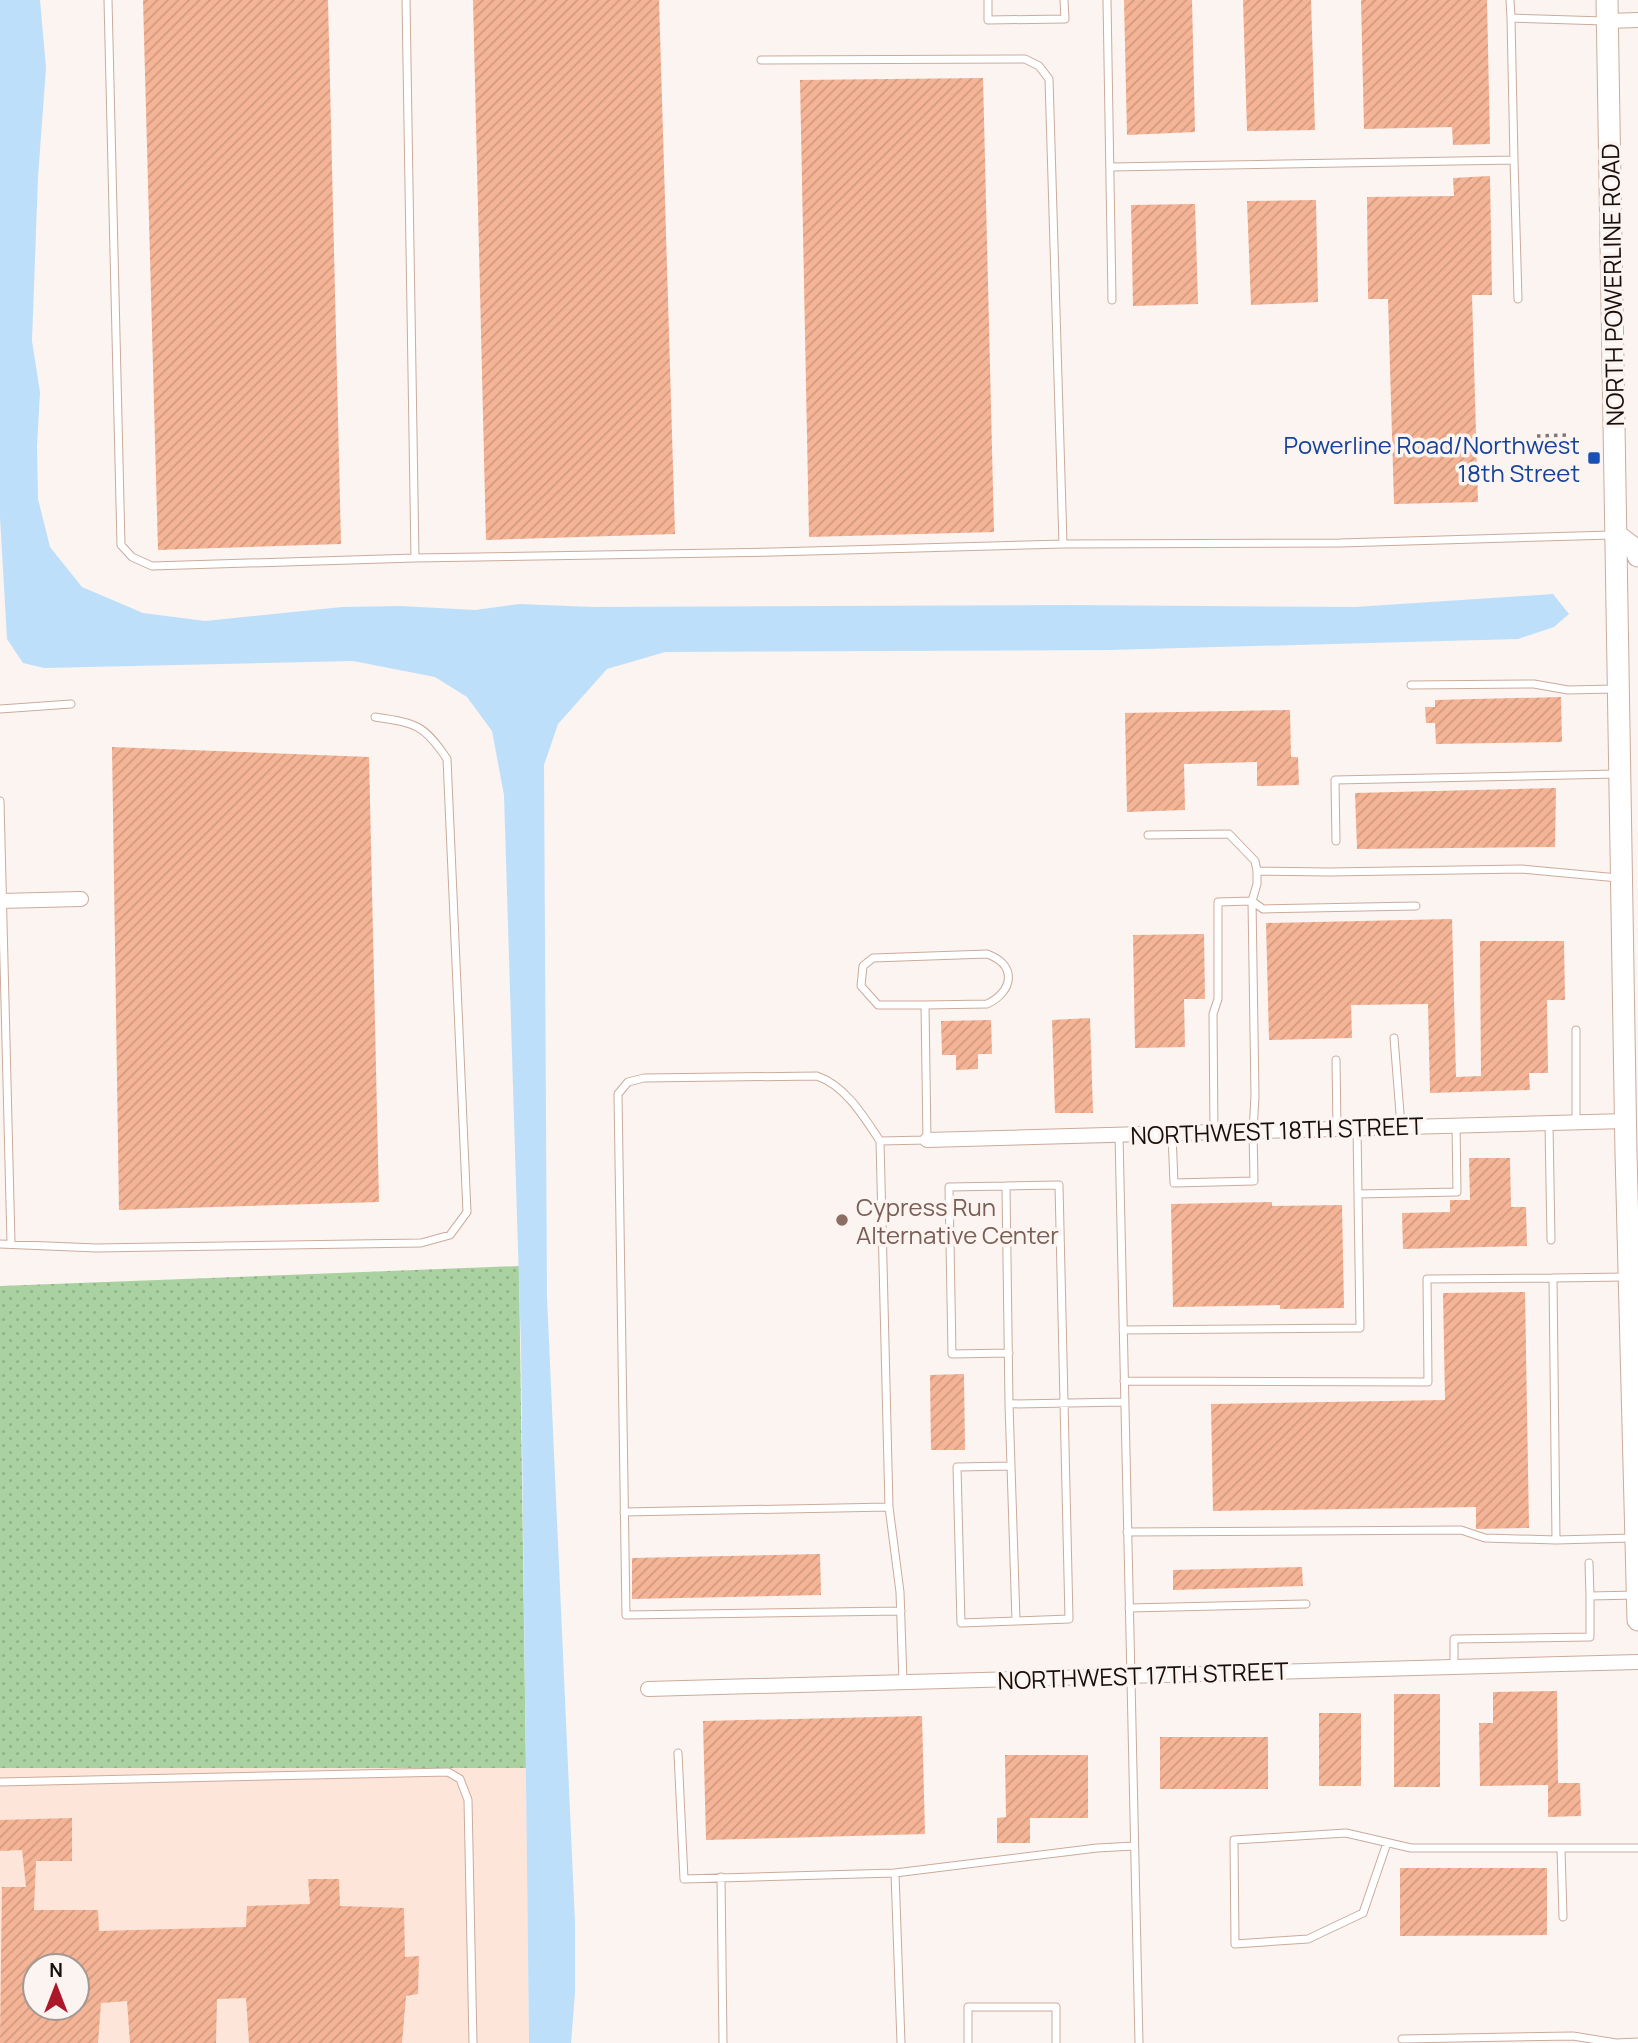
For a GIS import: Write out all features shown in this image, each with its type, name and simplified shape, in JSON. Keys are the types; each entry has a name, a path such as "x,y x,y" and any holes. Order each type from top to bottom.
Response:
{"main road":[{"name":"NORTH POWERLINE ROAD","path":"1608,10 1626,1122 1638,1620"},
{"path":"1616,535 1636,550 1638,556"}],"street":[{"path":"1608,10 1638,20"},
{"path":"1,901 81,899"},
{"name":"NORTHWEST 18TH STREET","path":"927,1140 1626,1122"},
{"name":"NORTHWEST 17TH STREET","path":"648,1689 1638,1662"}],"lane":[{"path":"108,0 121,545 132,557 152,566 1063,544 1340,543 1616,535"},
{"path":"406,0 415,558"},
{"path":"988,0 988,20 1065,19 1064,0"},
{"path":"1107,0 1112,300"},
{"path":"1510,0 1518,299"},
{"path":"1511,18 1608,10"},
{"path":"761,60 1025,59 1039,66 1049,79 1063,544"},
{"path":"1111,167 1514,160"},
{"path":"1411,685 1534,684 1568,690 1619,689"},
{"path":"0,709 72,704"},
{"path":"0,1244 96,1248 421,1242 450,1235 467,1212 447,759 433,738 410,723 375,718"},
{"path":"1336,841 1335,780 1620,774"},
{"path":"0,801 11,1243"},
{"path":"1148,835 1229,834 1255,861 1257,871 1257,884 1252,901 1254,1181 1174,1183 1172,1133"},
{"path":"1257,871 1329,873 1522,869 1622,879"},
{"path":"1214,1132 1213,1014 1218,999 1218,902 1252,901 1263,909 1416,906"},
{"path":"987,954 1006,964 1008,979 1002,994 995,1000 987,1004 925,1005 878,1005 861,986 863,966 873,958 987,954"},
{"path":"880,1141 927,1140 925,1005"},
{"path":"1576,1030 1576,1122"},
{"path":"1394,1038 1401,1126"},
{"path":"1336,1060 1337,1128"},
{"path":"901,1611 626,1615 617,1101 622,1086 628,1082 644,1078 817,1076 834,1084 844,1093 861,1112 880,1141 889,1507 901,1611 903,1682"},
{"path":"1549,1123 1551,1240"},
{"path":"1358,1194 1457,1192 1456,1125"},
{"path":"1123,1330 1360,1328 1357,1128"},
{"path":"1119,1135 1139,2043"},
{"path":"1009,1353 952,1354 949,1187 1059,1185 1069,1619 961,1623 957,1466 1011,1466"},
{"path":"1006,1186 1016,1621"},
{"path":"1124,1381 1427,1381 1427,1279 1630,1277"},
{"path":"1553,1278 1556,1540"},
{"path":"1009,1404 1124,1402"},
{"path":"624,1512 889,1507"},
{"path":"1127,1532 1461,1530 1485,1538 1636,1538"},
{"path":"1454,1667 1454,1639 1590,1637 1589,1563"},
{"path":"1590,1596 1637,1595"},
{"path":"1129,1608 1306,1604"},
{"path":"678,1753 684,1879 895,1873 1097,1848 1134,1846"},
{"path":"0,1782 449,1772 460,1779 468,1800 473,2043"},
{"path":"1387,1843 1363,1913 1308,1939 1235,1944 1234,1840 1346,1833 1410,1848 1638,1848"},
{"path":"1561,1849 1563,1917"},
{"path":"895,1873 901,2043"},
{"path":"721,1877 723,2043"},
{"path":"968,2043 968,2007 1056,2007 1056,2043"},
{"path":"1402,2039 1543,2040 1573,2036 1616,2043 1638,2042"}],"path":[{"path":"1537,436 1568,435"}],"shaded area":[{"path":"0,1768 526,1768 529,2043 0,2043"}],"green space":[{"path":"519,1266 526,1768 0,1768 0,1286"}],"water":[{"path":"0,0 40,0 46,68 38,177 32,341 40,392 38,499 50,547 82,587 143,613 205,621 342,607 401,606 475,610 519,604 593,607 1355,607 1553,594 1569,614 1554,627 1518,639 1109,650 665,652 607,669 558,724 544,765 547,1297 575,1923 575,1993 571,2043 529,2043 521,1346 504,795 492,731 467,697 435,677 353,661 44,668 23,663 7,639 0,517"}],"building":[{"path":"143,0 328,0 341,544 158,550"},
{"path":"473,0 659,0 675,534 486,540"},
{"path":"1124,0 1192,0 1195,132 1127,135"},
{"path":"1243,0 1311,0 1315,130 1247,131"},
{"path":"1361,0 1487,0 1490,144 1453,145 1452,127 1364,129"},
{"path":"983,78 994,532 809,537 800,80"},
{"path":"1490,176 1492,295 1472,295 1478,502 1394,504 1388,299 1368,299 1367,197 1454,196 1453,178"},
{"path":"1316,200 1318,302 1251,305 1247,201"},
{"path":"1195,204 1198,304 1133,306 1131,205"},
{"path":"1561,697 1562,742 1436,744 1435,723 1426,723 1425,707 1435,707 1435,700"},
{"path":"1290,710 1291,757 1298,757 1299,785 1257,786 1257,762 1184,764 1185,810 1127,812 1125,713"},
{"path":"112,747 369,757 379,1202 119,1210"},
{"path":"1556,788 1555,847 1357,849 1355,793"},
{"path":"1452,919 1456,1077 1481,1076 1480,941 1564,941 1565,1000 1547,1000 1548,1073 1529,1073 1530,1090 1430,1093 1428,1004 1351,1005 1352,1038 1269,1040 1266,923"},
{"path":"1204,934 1205,999 1184,999 1185,1047 1135,1048 1133,935"},
{"path":"1090,1018 1093,1113 1055,1113 1052,1020"},
{"path":"991,1020 992,1054 978,1054 978,1069 956,1070 956,1055 942,1055 941,1021"},
{"path":"1469,1158 1510,1158 1511,1207 1526,1207 1527,1246 1403,1249 1402,1213 1450,1212 1450,1200 1470,1200"},
{"path":"1272,1202 1272,1206 1342,1205 1344,1308 1280,1309 1280,1305 1173,1307 1171,1204"},
{"path":"1525,1292 1529,1528 1476,1529 1476,1507 1213,1511 1211,1404 1445,1400 1443,1293"},
{"path":"964,1374 965,1450 931,1450 930,1375"},
{"path":"820,1554 821,1595 632,1599 632,1558"},
{"path":"1302,1567 1303,1586 1173,1590 1173,1570"},
{"path":"1557,1691 1558,1783 1580,1783 1581,1816 1548,1817 1548,1785 1480,1786 1479,1723 1493,1723 1493,1692"},
{"path":"1394,1694 1440,1694 1440,1787 1394,1787"},
{"path":"1319,1713 1361,1713 1361,1786 1319,1786"},
{"path":"922,1716 925,1834 706,1840 703,1721"},
{"path":"1160,1737 1268,1737 1268,1789 1160,1789"},
{"path":"1005,1755 1088,1755 1088,1818 1030,1818 1030,1843 997,1843 997,1818 1006,1817"},
{"path":"72,1818 72,1861 36,1861 34,1910 98,1910 99,1931 246,1927 247,1906 310,1904 308,1879 339,1879 340,1906 404,1908 405,1957 419,1956 418,1994 406,1996 402,2043 249,2043 246,1998 217,1999 216,2043 130,2043 127,2001 101,2003 98,2043 0,2043 2,1887 26,1887 22,1850 0,1851 0,1820"},
{"path":"1400,1868 1547,1868 1547,1935 1400,1936"}],"place":[{"name":"Powerline Road/Northwest 18th Street","path":"1594,458"},
{"name":"Cypress Run Alternative Center","path":"842,1220"}]}
